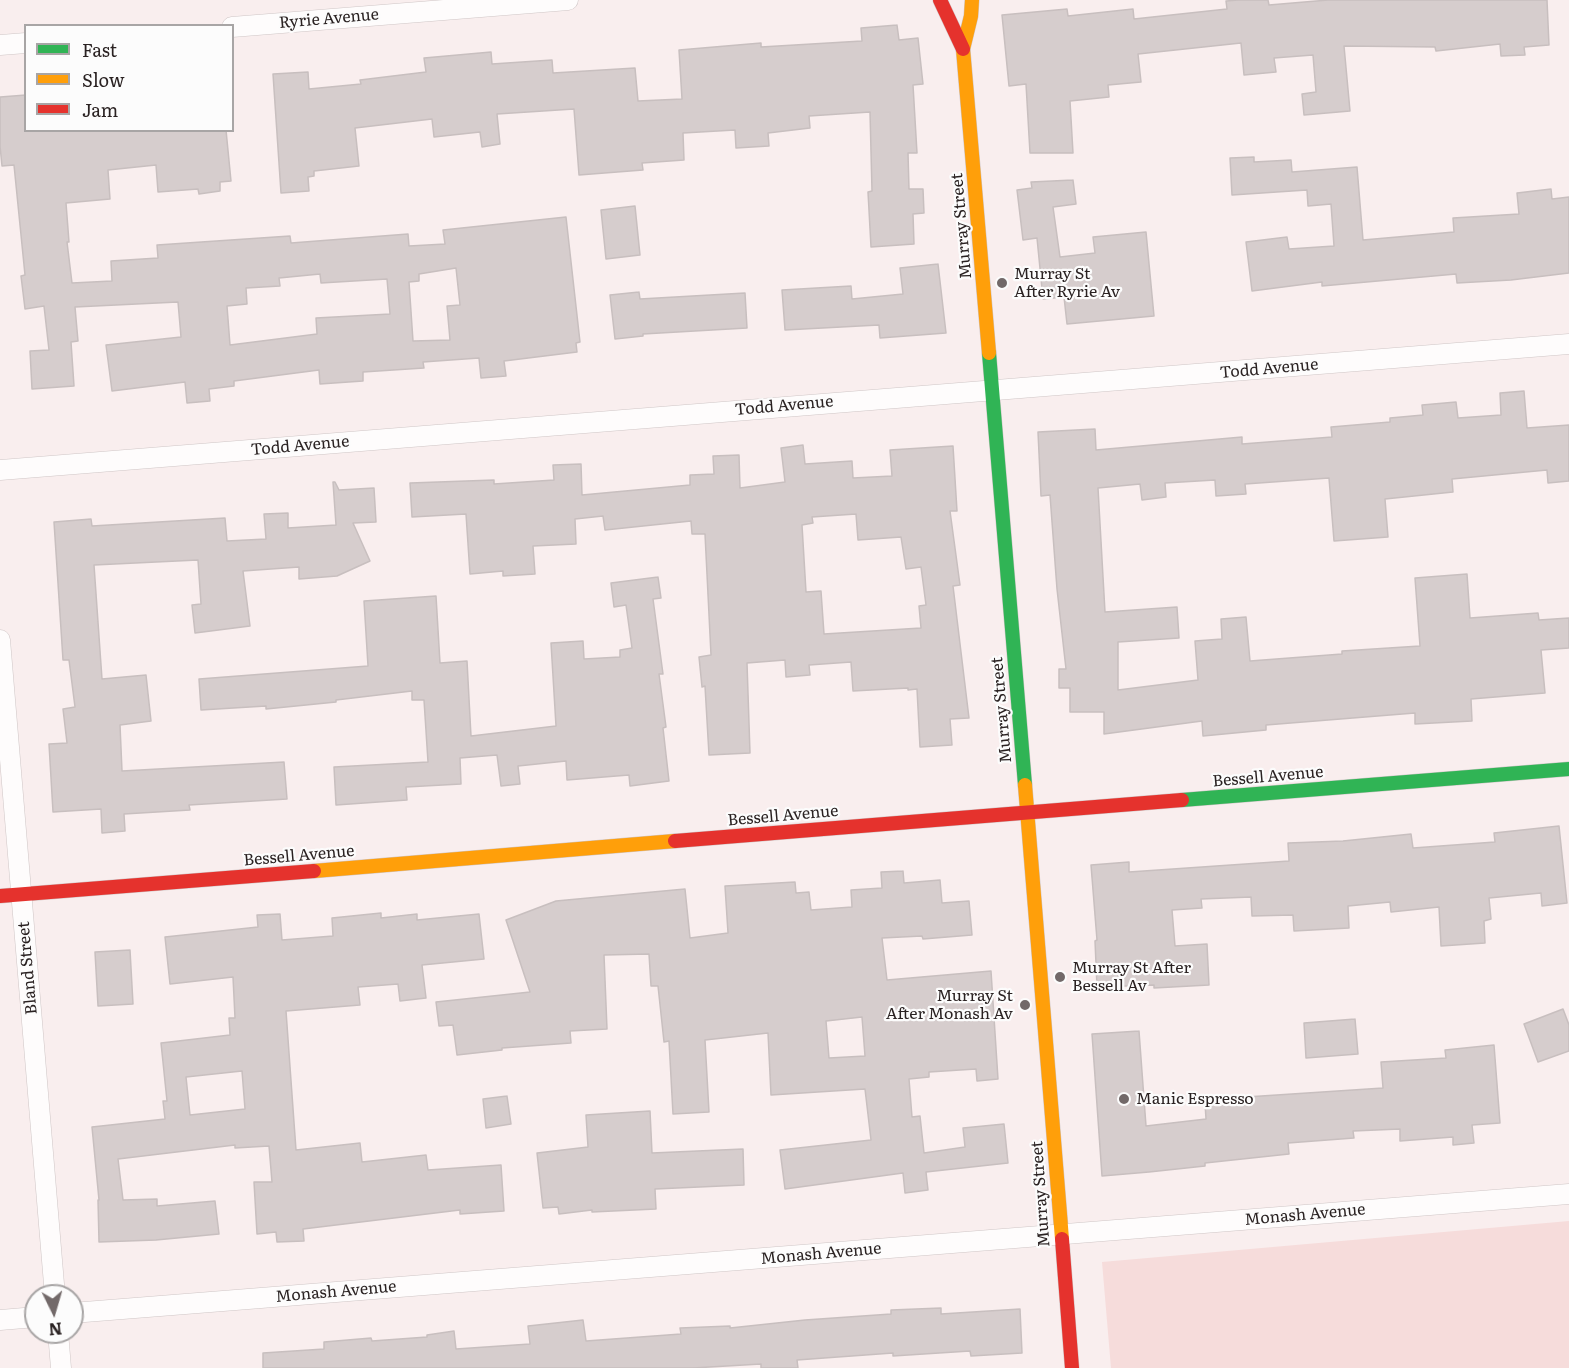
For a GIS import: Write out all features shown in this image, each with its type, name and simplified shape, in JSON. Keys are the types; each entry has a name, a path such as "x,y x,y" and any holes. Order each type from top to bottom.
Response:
{"street":[{"name":"Ryrie Avenue","path":"234,27 568,0"},
{"name":"Murray Street","path":"940,0 963,49"},
{"name":"Murray Street","path":"972,0 971,16 963,49 993,389 1072,1368"},
{"path":"0,45 24,43"},
{"name":"Todd Avenue","path":"0,470 1569,344"},
{"name":"Bland Street","path":"0,640 55,1284"},
{"name":"Bessell Avenue","path":"0,896 1569,769"},
{"name":"Monash Avenue","path":"84,1312 1569,1194"},
{"path":"0,1320 24,1318"},
{"path":"59,1344 61,1368"}],"shaded area":[{"path":"1569,1221 1569,1368 1111,1368 1102,1262"}],"building":[{"path":"1268,0 1269,5 1328,0 1547,0 1549,45 1524,47 1525,55 1501,56 1500,44 1436,51 1435,47 1344,46 1350,111 1304,115 1302,94 1316,92 1313,55 1274,58 1276,72 1244,75 1241,43 1138,54 1141,82 1108,85 1109,97 1070,101 1073,153 1030,153 1026,84 1009,86 1002,15 1067,9 1068,16 1133,9 1134,19 1227,9 1226,1"},
{"path":"897,25 899,40 918,38 923,84 913,85 917,153 908,153 909,189 923,189 924,213 913,214 914,244 871,247 868,192 872,191 870,112 809,116 810,128 768,133 769,146 736,148 735,130 683,133 684,160 642,163 643,170 579,175 574,109 497,114 500,144 482,147 480,132 434,137 432,119 355,128 359,166 314,171 314,176 308,177 309,191 281,193 273,74 308,72 309,89 361,84 360,80 426,72 424,58 491,52 492,64 552,60 553,73 635,68 638,101 682,99 679,50 761,43 761,47 862,41 861,28"},
{"path":"24,95 24,132 226,132 231,181 220,182 220,191 199,194 198,189 158,192 156,165 108,170 110,199 66,203 69,242 67,242 72,283 112,281 111,261 158,258 157,245 290,236 291,243 408,234 409,246 445,244 443,230 566,217 580,342 576,343 577,352 504,361 506,376 481,378 479,358 423,362 424,368 363,372 363,381 320,384 319,370 234,381 234,386 209,389 210,401 187,403 185,382 112,391 106,345 181,337 178,302 75,307 78,341 71,342 74,386 32,389 30,351 49,350 44,306 25,309 21,276 25,275 14,165 2,166 0,97","holes":["456,268 460,305 447,306 450,340 413,341 409,282 419,281 419,274","320,274 321,283 387,279 390,314 316,318 317,334 230,345 227,306 247,304 246,288 280,286 279,278"]},
{"path":"1254,157 1254,162 1291,160 1292,172 1357,167 1363,240 1454,232 1453,218 1519,214 1517,193 1551,189 1552,199 1569,197 1569,273 1511,280 1457,283 1456,274 1322,286 1322,282 1252,291 1246,242 1287,237 1289,249 1334,246 1331,204 1308,206 1307,190 1232,195 1230,158"},
{"path":"1073,180 1076,204 1053,207 1060,257 1095,253 1093,237 1146,232 1154,316 1067,324 1064,297 1043,299 1037,238 1023,240 1017,190 1032,188 1031,182"},
{"path":"635,206 640,255 606,259 601,210"},
{"path":"938,264 946,333 880,338 879,325 785,330 782,290 851,286 852,299 903,294 900,268"},
{"path":"639,292 640,299 745,293 747,328 643,334 643,336 615,339 610,295"},
{"path":"1524,391 1527,428 1569,425 1569,481 1548,483 1547,470 1452,479 1453,492 1385,499 1388,537 1334,541 1329,478 1245,484 1246,494 1216,496 1215,480 1165,483 1166,497 1142,500 1140,484 1098,488 1105,612 1177,607 1179,638 1118,642 1118,690 1198,680 1195,641 1222,639 1221,619 1246,617 1250,661 1342,654 1342,651 1420,646 1415,578 1467,574 1470,618 1538,613 1539,620 1569,618 1569,648 1541,650 1545,693 1471,699 1472,721 1415,724 1415,713 1266,725 1266,730 1203,736 1202,721 1104,734 1104,712 1070,712 1070,688 1059,688 1059,669 1066,669 1050,495 1041,496 1038,432 1095,429 1096,450 1242,437 1242,444 1332,437 1331,427 1390,422 1390,418 1423,415 1422,405 1456,402 1458,418 1501,415 1500,393"},
{"path":"803,445 805,464 852,461 853,478 892,476 890,450 953,446 957,511 950,511 960,585 953,586 969,718 950,719 952,745 920,747 917,689 853,691 851,662 809,665 810,675 786,677 785,660 747,663 750,753 709,755 705,686 702,687 699,657 711,655 705,534 692,534 691,521 605,530 603,516 575,519 576,544 533,546 535,574 503,576 503,571 470,574 466,514 412,517 410,483 494,480 494,484 554,480 553,465 581,464 582,495 690,485 690,475 714,474 713,456 739,455 740,488 785,482 781,448","holes":["856,514 858,540 901,537 906,569 921,567 926,605 919,606 921,628 824,634 821,591 806,592 802,525 813,523 812,517"]},
{"path":"333,482 339,490 374,488 376,522 353,523 370,561 337,576 299,579 299,567 243,571 250,626 195,633 192,605 201,604 198,560 94,565 102,679 146,675 151,721 120,725 122,771 284,762 287,799 189,805 190,810 124,814 125,831 102,833 101,809 53,812 49,744 67,743 63,709 75,707 69,660 63,660 54,522 91,519 92,526 225,518 227,541 266,539 264,514 288,513 288,528 336,525"},
{"path":"658,577 661,598 653,599 663,674 659,674 666,727 663,728 669,781 630,786 629,775 567,780 566,761 518,766 520,784 501,786 497,755 460,758 461,784 406,787 407,800 336,805 334,767 428,762 424,700 412,700 412,691 266,709 266,706 201,710 199,679 368,666 364,601 436,596 440,663 467,661 471,736 556,726 551,643 583,641 584,659 620,657 620,650 632,648 626,605 614,607 611,583"},
{"path":"1559,826 1567,903 1542,906 1541,893 1489,898 1491,919 1484,921 1485,943 1441,946 1439,907 1391,912 1390,902 1348,906 1349,928 1294,931 1293,915 1252,916 1251,897 1201,899 1202,908 1172,910 1175,946 1207,944 1209,985 1154,988 1154,985 1097,987 1095,941 1097,940 1091,865 1129,862 1129,872 1289,861 1288,843 1343,841 1411,834 1413,848 1495,842 1494,833"},
{"path":"903,871 904,883 940,880 942,903 969,901 972,935 923,939 922,936 882,938 887,980 991,971 998,1079 977,1081 976,1069 929,1072 929,1077 909,1079 912,1117 920,1116 924,1153 965,1147 963,1128 1004,1124 1008,1163 926,1172 928,1190 905,1193 903,1173 785,1189 780,1150 871,1140 865,1089 771,1095 768,1033 705,1040 709,1112 673,1114 669,1041 664,1042 658,986 651,986 649,954 604,955 607,1029 570,1031 571,1043 502,1048 502,1050 457,1055 453,1025 439,1026 436,1002 530,992 506,920 556,901 685,889 690,938 728,933 725,886 795,882 796,893 809,892 811,910 852,907 851,890 882,888 881,872","holes":["862,1017 865,1056 829,1058 826,1021"]},
{"path":"381,913 381,918 417,914 417,920 479,914 484,959 422,965 426,998 400,1001 398,984 358,987 360,1005 286,1011 296,1150 360,1143 362,1162 426,1155 428,1170 501,1165 504,1211 460,1214 460,1210 303,1229 304,1241 277,1242 276,1232 257,1234 254,1182 272,1182 269,1146 235,1148 235,1145 118,1159 123,1200 157,1199 157,1206 215,1201 219,1234 99,1242 99,1200 92,1127 165,1119 163,1101 167,1101 161,1043 230,1035 229,1018 235,1018 233,977 170,984 165,937 258,927 257,915 280,914 282,940 333,936 332,918","holes":["242,1071 245,1109 190,1115 186,1077"]},
{"path":"130,950 133,1004 98,1006 95,952"},
{"path":"1563,1009 1569,1025 1569,1051 1538,1062 1524,1024"},
{"path":"1355,1019 1358,1054 1306,1058 1304,1023"},
{"path":"1139,1031 1146,1126 1206,1119 1205,1103 1232,1101 1231,1098 1383,1088 1381,1062 1446,1058 1445,1050 1494,1045 1500,1123 1472,1125 1474,1143 1453,1145 1453,1137 1400,1141 1400,1129 1353,1131 1354,1138 1288,1143 1289,1154 1205,1163 1205,1166 1102,1176 1092,1034"},
{"path":"507,1096 511,1124 486,1128 483,1099"},
{"path":"650,1111 652,1153 743,1149 744,1185 655,1189 656,1209 592,1212 592,1210 559,1214 558,1207 543,1208 537,1153 588,1147 586,1115"},
{"path":"941,1308 941,1314 1020,1309 1022,1353 971,1356 970,1351 893,1356 893,1353 797,1360 798,1368 761,1368 761,1364 693,1368 263,1368 263,1353 324,1349 324,1342 427,1337 427,1335 454,1331 456,1349 530,1344 528,1326 583,1320 586,1341 681,1334 680,1328 730,1326 730,1328 891,1314 891,1310"}],"traffic: fast":[{"path":"989,353 1025,785"},
{"path":"1182,800 1569,769"}],"traffic: slow":[{"path":"972,0 971,16 963,49 989,353"},
{"path":"1025,785 1062,1239"},
{"path":"314,871 675,841"}],"traffic: jam":[{"path":"940,0 963,49"},
{"path":"675,841 1182,800"},
{"path":"0,896 314,871"},
{"path":"1062,1239 1072,1368"}],"place":[{"name":"Murray St After Ryrie Av","path":"1002,283"},
{"name":"Murray St After Bessell Av","path":"1060,977"},
{"name":"Murray St After Monash Av","path":"1025,1005"},
{"name":"Manic Espresso","path":"1124,1099"}]}
